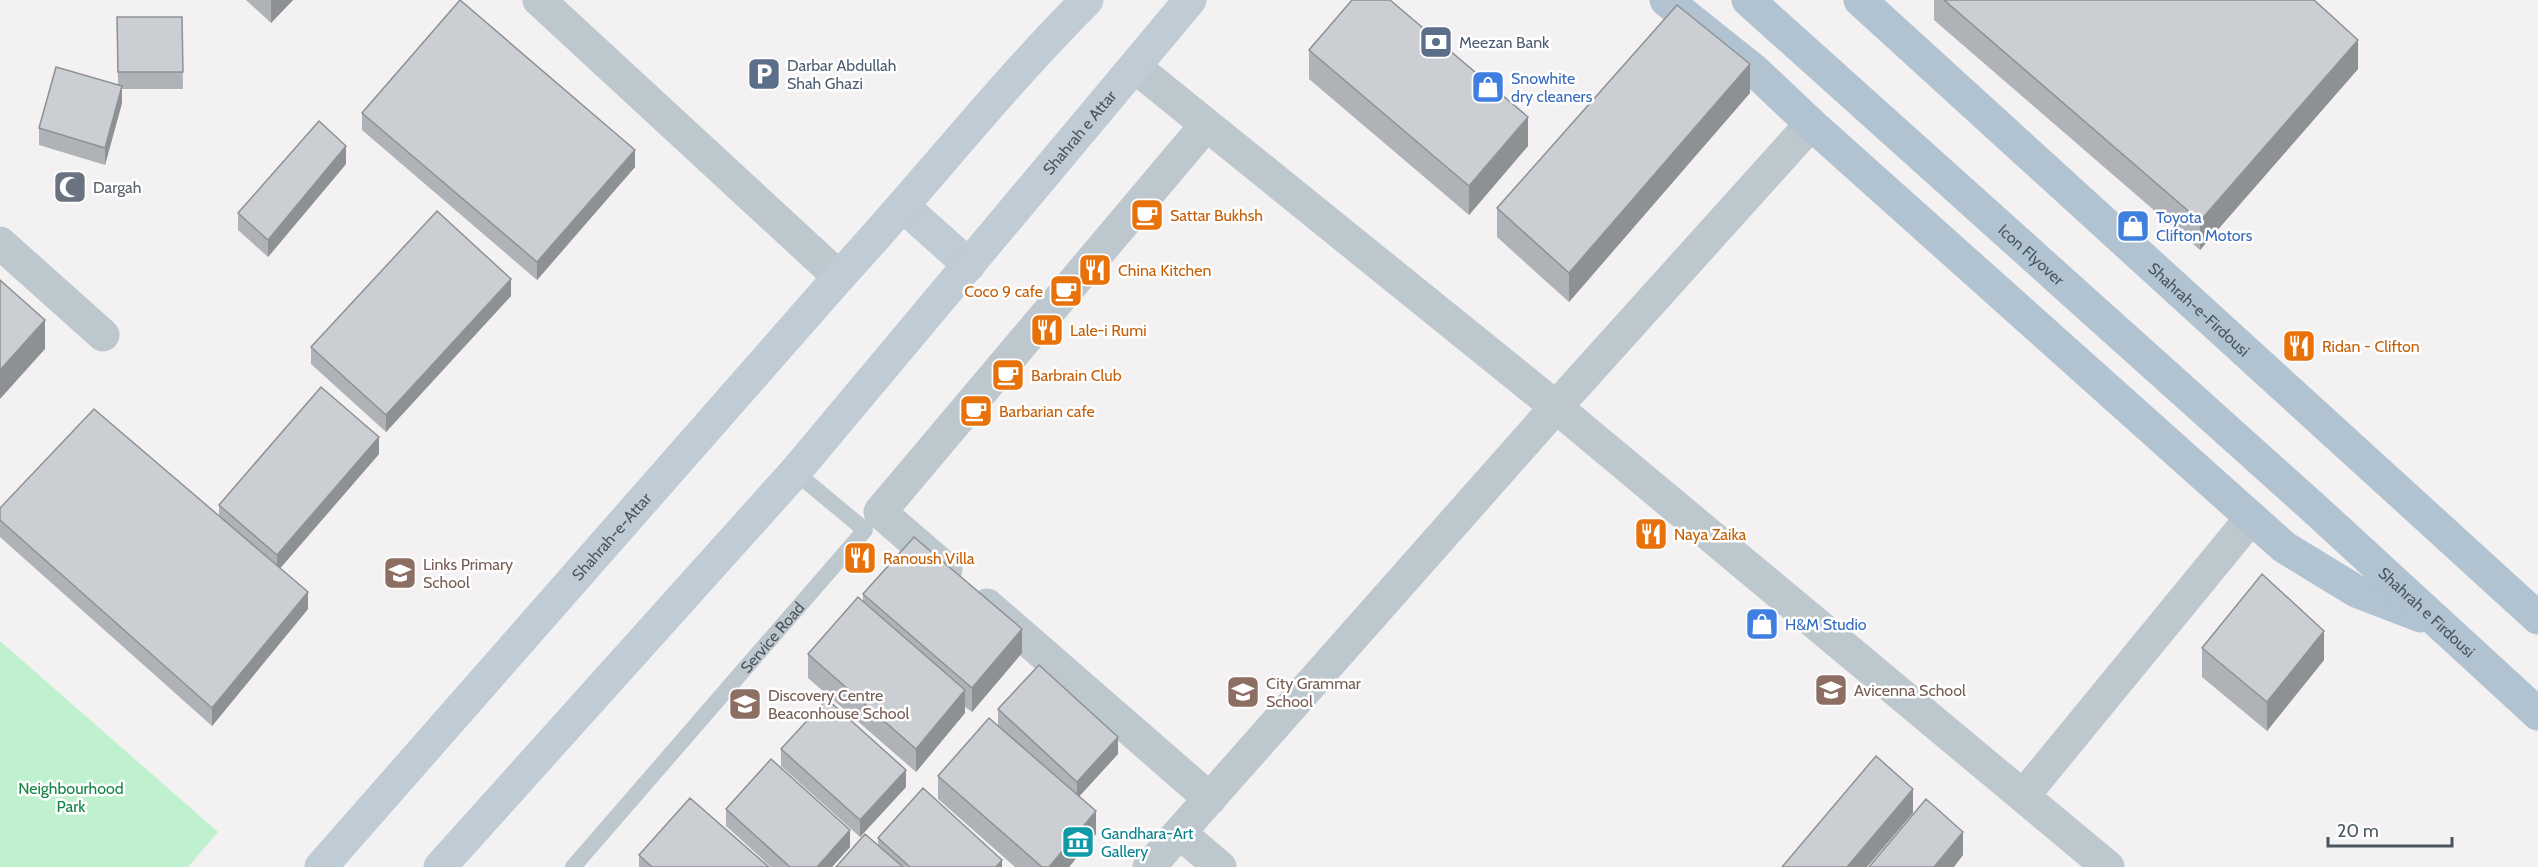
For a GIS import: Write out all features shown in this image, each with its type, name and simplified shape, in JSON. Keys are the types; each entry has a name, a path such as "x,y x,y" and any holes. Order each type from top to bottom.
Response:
{"main road":[{"path":"440,867 795,472 969,265 904,207 1044,42 1087,0"},
{"name":"Shahrah e Attar","path":"969,265 1190,0"},
{"path":"1666,0 1755,71 1811,124 2284,547 2356,591 2438,622"},
{"name":"Icon Flyover","path":"1748,0 2316,510"},
{"name":"Shahrah-e-Firdousi","path":"1860,0 2535,608"},
{"name":"Shahrah-e-Attar","path":"321,867 839,277 904,207"},
{"name":"Shahrah e Firdousi","path":"2316,510 2538,714"}],"street":[{"path":"539,0 839,277"},
{"path":"1135,67 1556,407 2108,867"},
{"path":"1149,867 1556,407 1811,124"},
{"path":"1206,125 872,521 1210,799"},
{"path":"0,243 103,335"},
{"path":"2024,795 2252,518"},
{"path":"1180,832 1220,867"}],"lane":[{"path":"795,472 872,521"},
{"name":"Service Road","path":"573,867 872,521"}],"green space":[{"name":"Neighbourhood Park","path":"0,641 218,832 188,867 0,867"}],"building":[{"path":"460,0 635,150 537,262 362,113"},
{"path":"1352,0 1390,0 1528,117 1469,186 1309,50"},
{"path":"1944,0 2314,0 2358,40 2200,221"},
{"path":"1677,5 1750,64 1569,273 1497,208"},
{"path":"117,17 182,17 183,72 118,72"},
{"path":"56,67 122,86 105,148 39,128"},
{"path":"319,121 346,146 268,240 238,213"},
{"path":"437,211 511,279 386,415 311,347"},
{"path":"0,280 45,320 0,370"},
{"path":"321,387 379,437 277,555 219,505"},
{"path":"94,409 308,592 212,708 0,520 0,508"},
{"path":"914,537 1022,629 972,688 863,594"},
{"path":"2262,574 2324,631 2267,702 2202,648"},
{"path":"858,597 965,690 916,749 808,654"},
{"path":"1039,665 1118,737 1077,782 998,709"},
{"path":"827,699 906,770 860,820 781,749"},
{"path":"989,718 1096,811 1049,867 1042,867 938,776"},
{"path":"1876,756 1913,789 1847,867 1782,867"},
{"path":"771,759 850,830 817,867 790,867 726,809"},
{"path":"923,788 1002,860 996,867 910,867 878,838"},
{"path":"690,798 769,867 652,867 639,855"},
{"path":"1926,799 1963,832 1934,867 1869,867"},
{"path":"865,834 903,867 836,867"}],"place":[{"name":"Meezan Bank","path":"1436,42"},
{"name":"Darbar Abdullah Shah Ghazi","path":"764,74"},
{"name":"Snowhite dry cleaners","path":"1488,87"},
{"name":"Dargah","path":"70,187"},
{"name":"Sattar Bukhsh","path":"1147,215"},
{"name":"Toyota Clifton Motors","path":"2133,226"},
{"name":"China Kitchen","path":"1095,270"},
{"name":"Coco 9 cafe","path":"1066,291"},
{"name":"Lale-i Rumi","path":"1047,330"},
{"name":"Ridan - Clifton","path":"2299,346"},
{"name":"Barbrain Club","path":"1008,375"},
{"name":"Barbarian cafe","path":"976,411"},
{"name":"Naya Zaika","path":"1651,534"},
{"name":"Ranoush Villa","path":"860,558"},
{"name":"Links Primary School","path":"400,573"},
{"name":"H&M Studio","path":"1762,624"},
{"name":"Avicenna School","path":"1831,690"},
{"name":"City Grammar School","path":"1243,692"},
{"name":"Discovery Centre Beaconhouse School","path":"745,704"},
{"name":"Gandhara-Art Gallery","path":"1078,842"}]}
